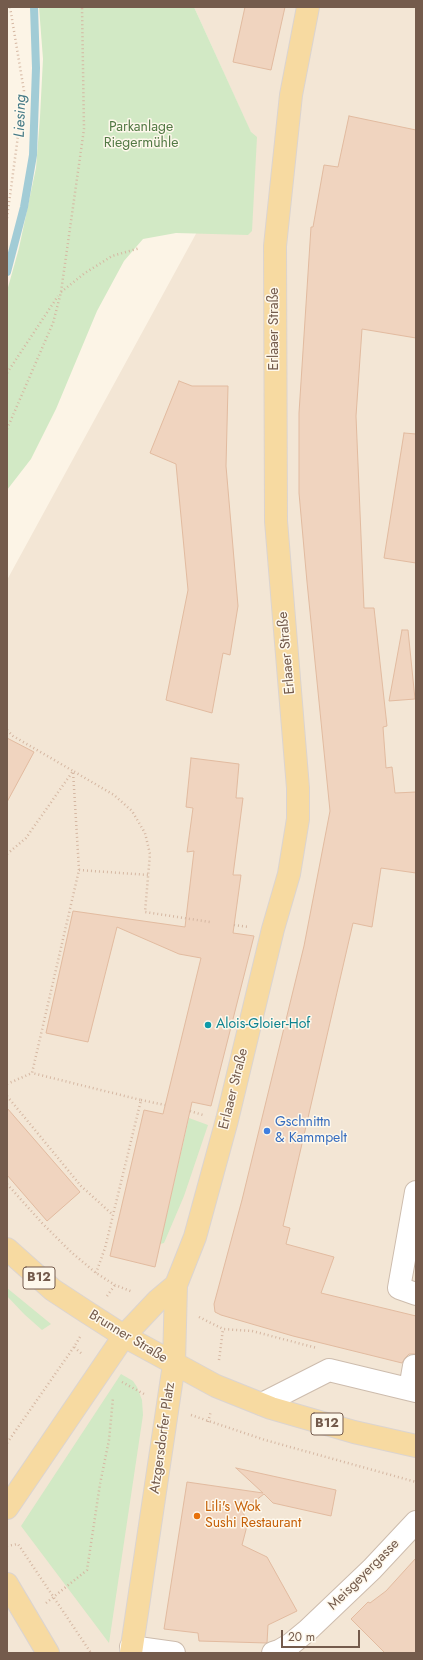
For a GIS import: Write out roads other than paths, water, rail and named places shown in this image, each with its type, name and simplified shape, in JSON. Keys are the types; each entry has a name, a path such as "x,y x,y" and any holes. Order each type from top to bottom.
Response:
{"main road":[{"name":"Erlaaer Straße","path":"176,1285 195,1236 227,1120 273,929 289,874 298,819 298,788 276,522 275,246 291,95 308,7"},
{"name":"Brunner Straße","path":"7,1250 54,1290 124,1336 216,1386 262,1404 354,1432 416,1446"},
{"path":"7,1508 124,1336 157,1301 176,1285"},
{"name":"Atzgersdorfer Platz","path":"131,1650 174,1364 176,1285"},
{"path":"7,1584 48,1653"}],"street":[{"path":"416,1192 399,1288 416,1294"},
{"path":"262,1404 329,1370 413,1390 414,1366"},
{"name":"Meisgeyergasse","path":"273,1653 279,1652 308,1630 372,1569 416,1522"},
{"path":"131,1650 174,1653"}],"waterway":[{"name":"Liesing","path":"7,272 24,207 33,155 36,68 34,7"}],"place":[{"name":"Alois-Gloier-Hof","path":"208,1025"},
{"name":"Gschnittn & Kammpelt","path":"267,1131"},
{"name":"Lili's Wok Sushi Restaurant","path":"197,1516"}],"park label":[{"name":"Parkanlage Riegermühle","path":"141,136"}]}
